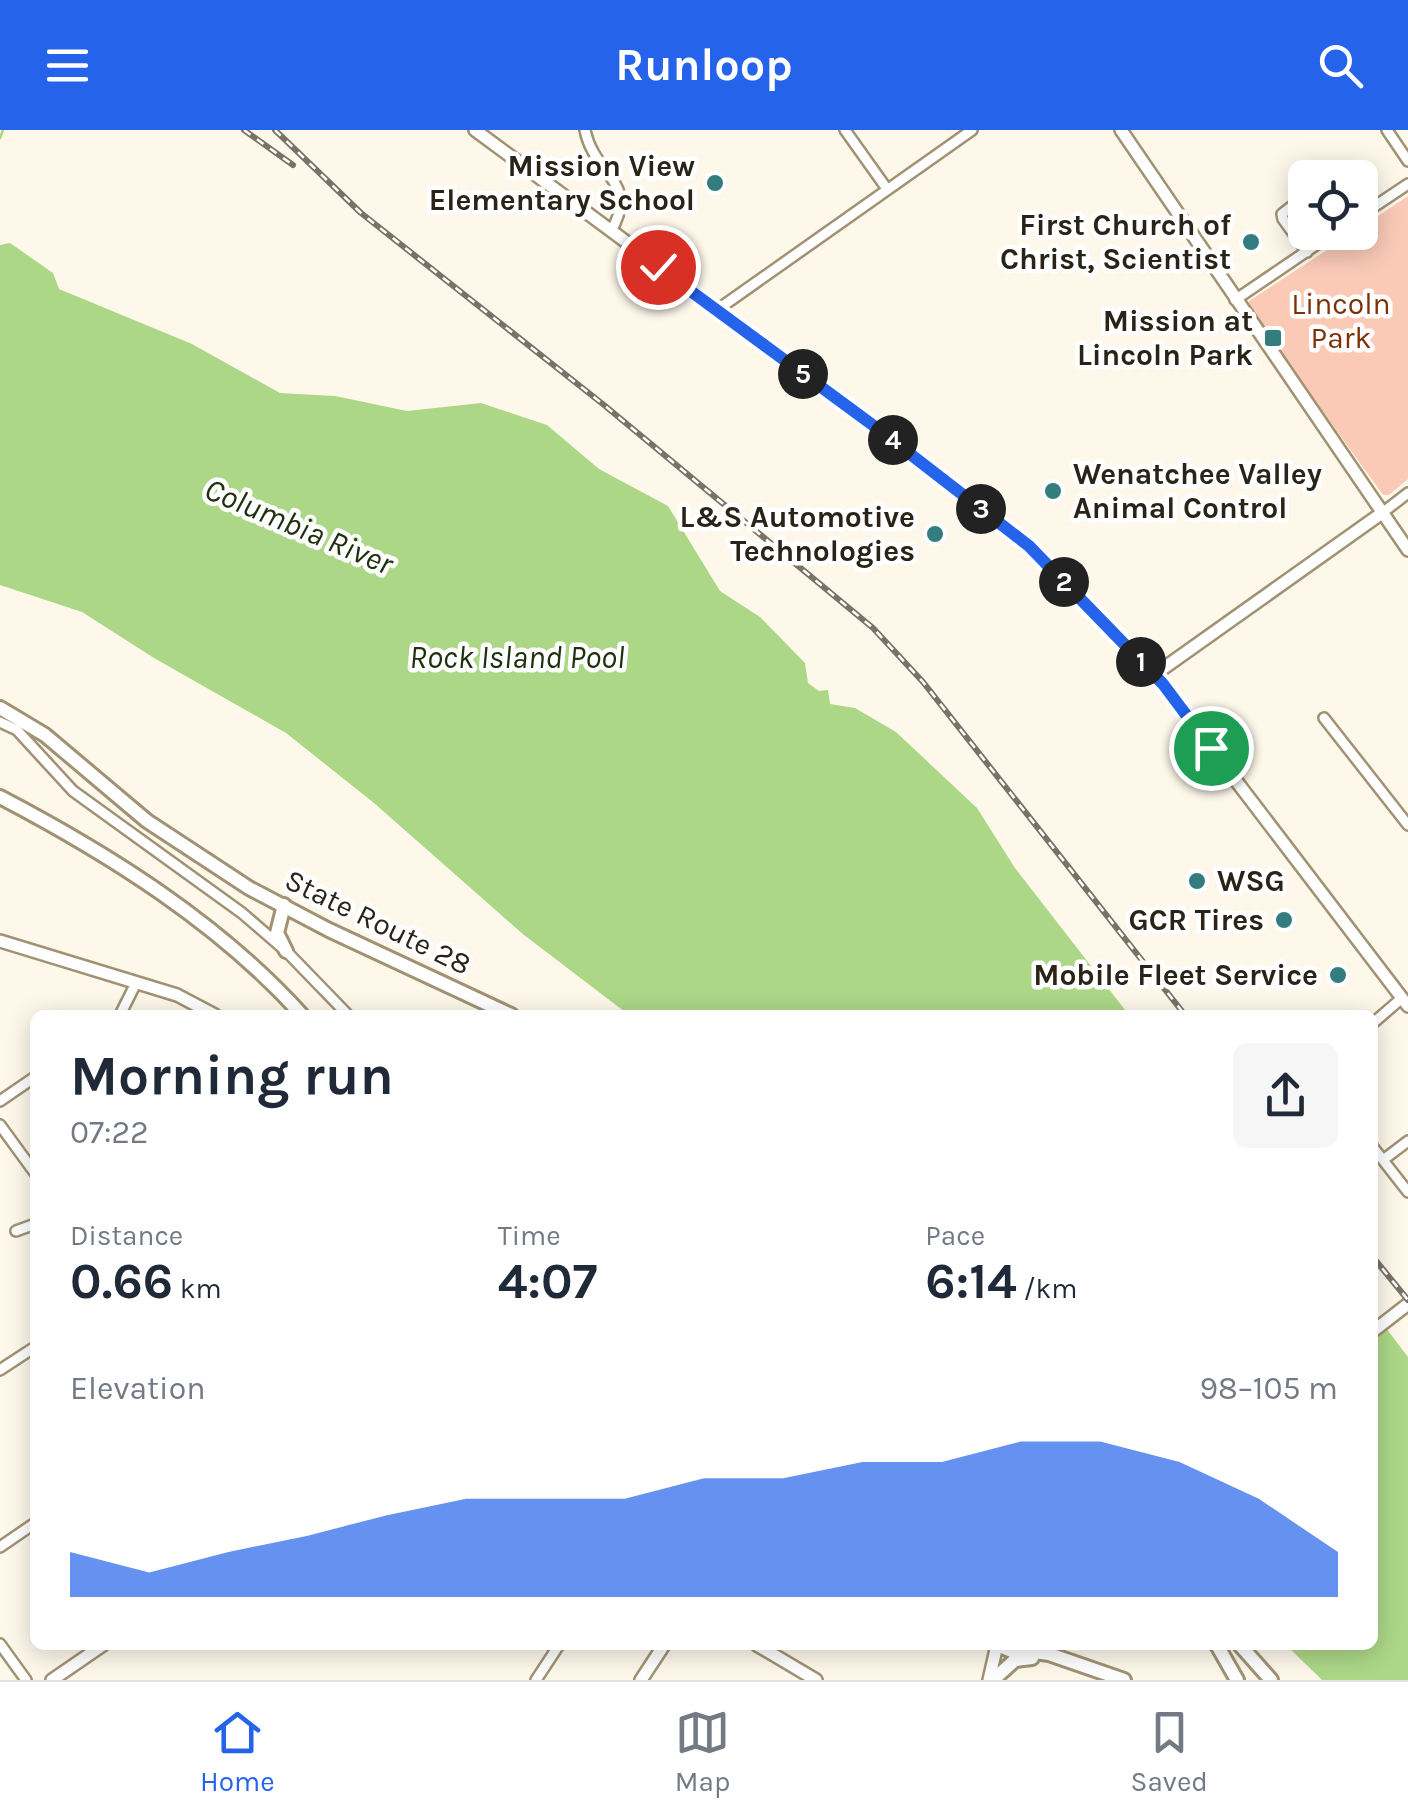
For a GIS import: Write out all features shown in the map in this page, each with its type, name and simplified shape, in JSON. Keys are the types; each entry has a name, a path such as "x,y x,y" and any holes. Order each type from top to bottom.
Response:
{"highway":[{"name":"State Route 28","path":"0,708 28,722 147,820 224,873 501,1010"},
{"path":"0,721 28,722"},
{"path":"0,797 103,856 166,898 221,939 297,1010"},
{"path":"284,905 278,936 286,951"},
{"path":"262,930 269,932 278,924"},
{"path":"1049,1650 1070,1662 1124,1680"},
{"path":"1220,1650 1236,1680"},
{"path":"1244,1650 1270,1680"},
{"path":"991,1680 1015,1660 1070,1662"}],"main road":[{"path":"475,130 1029,546 1154,675 1406,1000"},
{"path":"1122,130 1408,550"},
{"path":"1154,675 1382,514"},
{"path":"0,940 177,995 206,1010"},
{"path":"1378,1327 1408,1304"},
{"path":"52,1680 96,1650"},
{"path":"642,1680 661,1650"},
{"path":"765,1650 816,1680"},
{"path":"991,1680 996,1650"},
{"path":"991,1680 1019,1650"}],"street":[{"path":"585,130 591,150 621,193 623,205 611,231"},
{"path":"845,130 887,188"},
{"path":"717,310 972,130"},
{"path":"1387,130 1408,161"},
{"path":"1378,204 1408,184"},
{"path":"1235,300 1310,250"},
{"path":"1382,514 1408,493"},
{"path":"1324,718 1408,825"},
{"path":"0,721 17,730 82,798 158,850 262,930 343,1010"},
{"path":"122,1010 136,983"},
{"path":"1378,1020 1406,1000"},
{"path":"0,1101 30,1080"},
{"path":"0,1125 30,1166"},
{"path":"1383,1160 1408,1141"},
{"path":"1378,1154 1408,1192"},
{"path":"16,1232 30,1226"},
{"path":"0,1370 30,1349"},
{"path":"0,1547 30,1526"},
{"path":"0,1644 26,1680"},
{"path":"536,1680 556,1650"}],"green space":[{"name":"Lincoln Park","path":"1408,196 1408,479 1389,495 1383,495 1248,308 1249,301 1327,250 1378,250 1378,216"}],"water":[{"name":"Rock Island Pool","path":"10,243 53,273 59,289 192,344 280,393 335,396 407,411 481,403 547,425 599,469 668,506 720,591 760,617 805,663 808,683 819,691 828,690 830,704 855,708 896,732 977,808 1015,868 1125,1010 622,1010 524,935 374,803 286,733 82,612 0,585 0,245"},
{"path":"1378,1318 1408,1357 1408,1680 1322,1680 1291,1650 1378,1650"}],"waterway":[{"path":"0,138 3,130"}],"railway":[{"path":"244,130 293,165"},
{"path":"275,130 361,213 604,405 873,628 923,682 1181,1010"},
{"path":"1378,1263 1408,1300"}],"place":[{"name":"Mission View Elementary School","path":"715,183"},
{"name":"First Church of Christ, Scientist","path":"1251,242"},
{"name":"Mission at Lincoln Park","path":"1273,338"},
{"name":"Wenatchee Valley Animal Control","path":"1053,491"},
{"name":"L&S Automotive Technologies","path":"935,534"},
{"name":"WSG","path":"1197,881"},
{"name":"GCR Tires","path":"1284,920"},
{"name":"Mobile Fleet Service","path":"1338,975"}],"route":[{"path":"658,267 1029,546 1163,684 1211,748"}],"water label":[{"name":"Columbia River","path":"299,526"}]}
